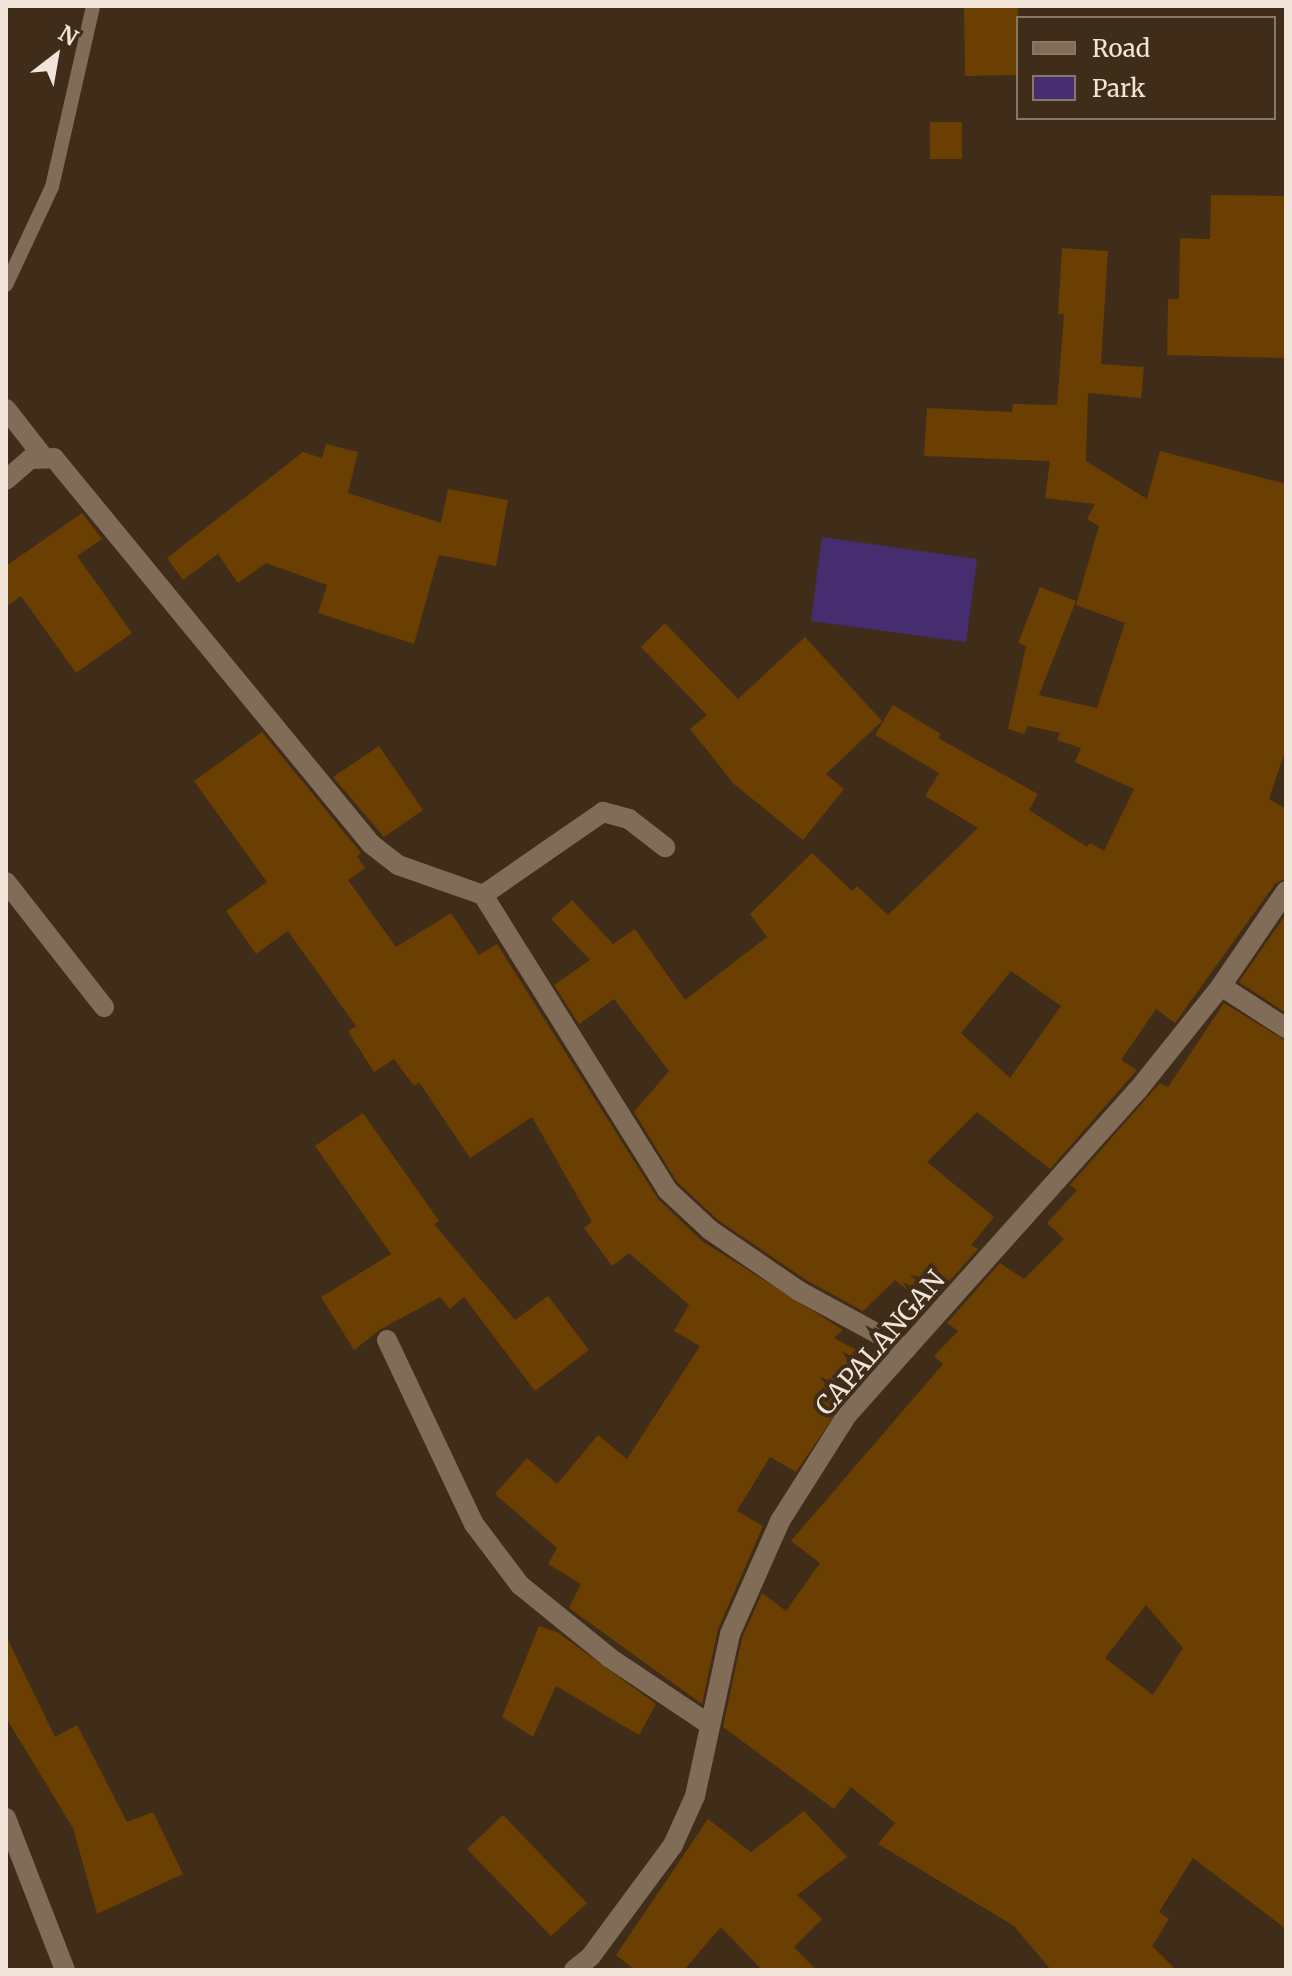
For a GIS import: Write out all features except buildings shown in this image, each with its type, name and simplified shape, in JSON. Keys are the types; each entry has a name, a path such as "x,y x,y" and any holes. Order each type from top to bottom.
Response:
{"street":[{"path":"6,409 42,455 54,458 371,844 398,865 483,895 667,1190 710,1230 799,1291 906,1349"},
{"path":"6,480 42,455"},
{"path":"483,895 603,812 629,819 665,847"},
{"path":"6,882 104,1007"},
{"name":"CAPALANGAN","path":"574,1970 591,1956 673,1845 695,1796 730,1634 780,1521 847,1415 1127,1102 1221,986 1286,891"},
{"path":"1221,986 1286,1028"},
{"path":"387,1340 474,1524 520,1585 610,1658 710,1725"},
{"path":"6,1818 65,1970"}],"lane":[{"path":"6,285 52,187 93,6"}],"green space":[{"path":"822,537 977,559 966,642 811,621"}]}
